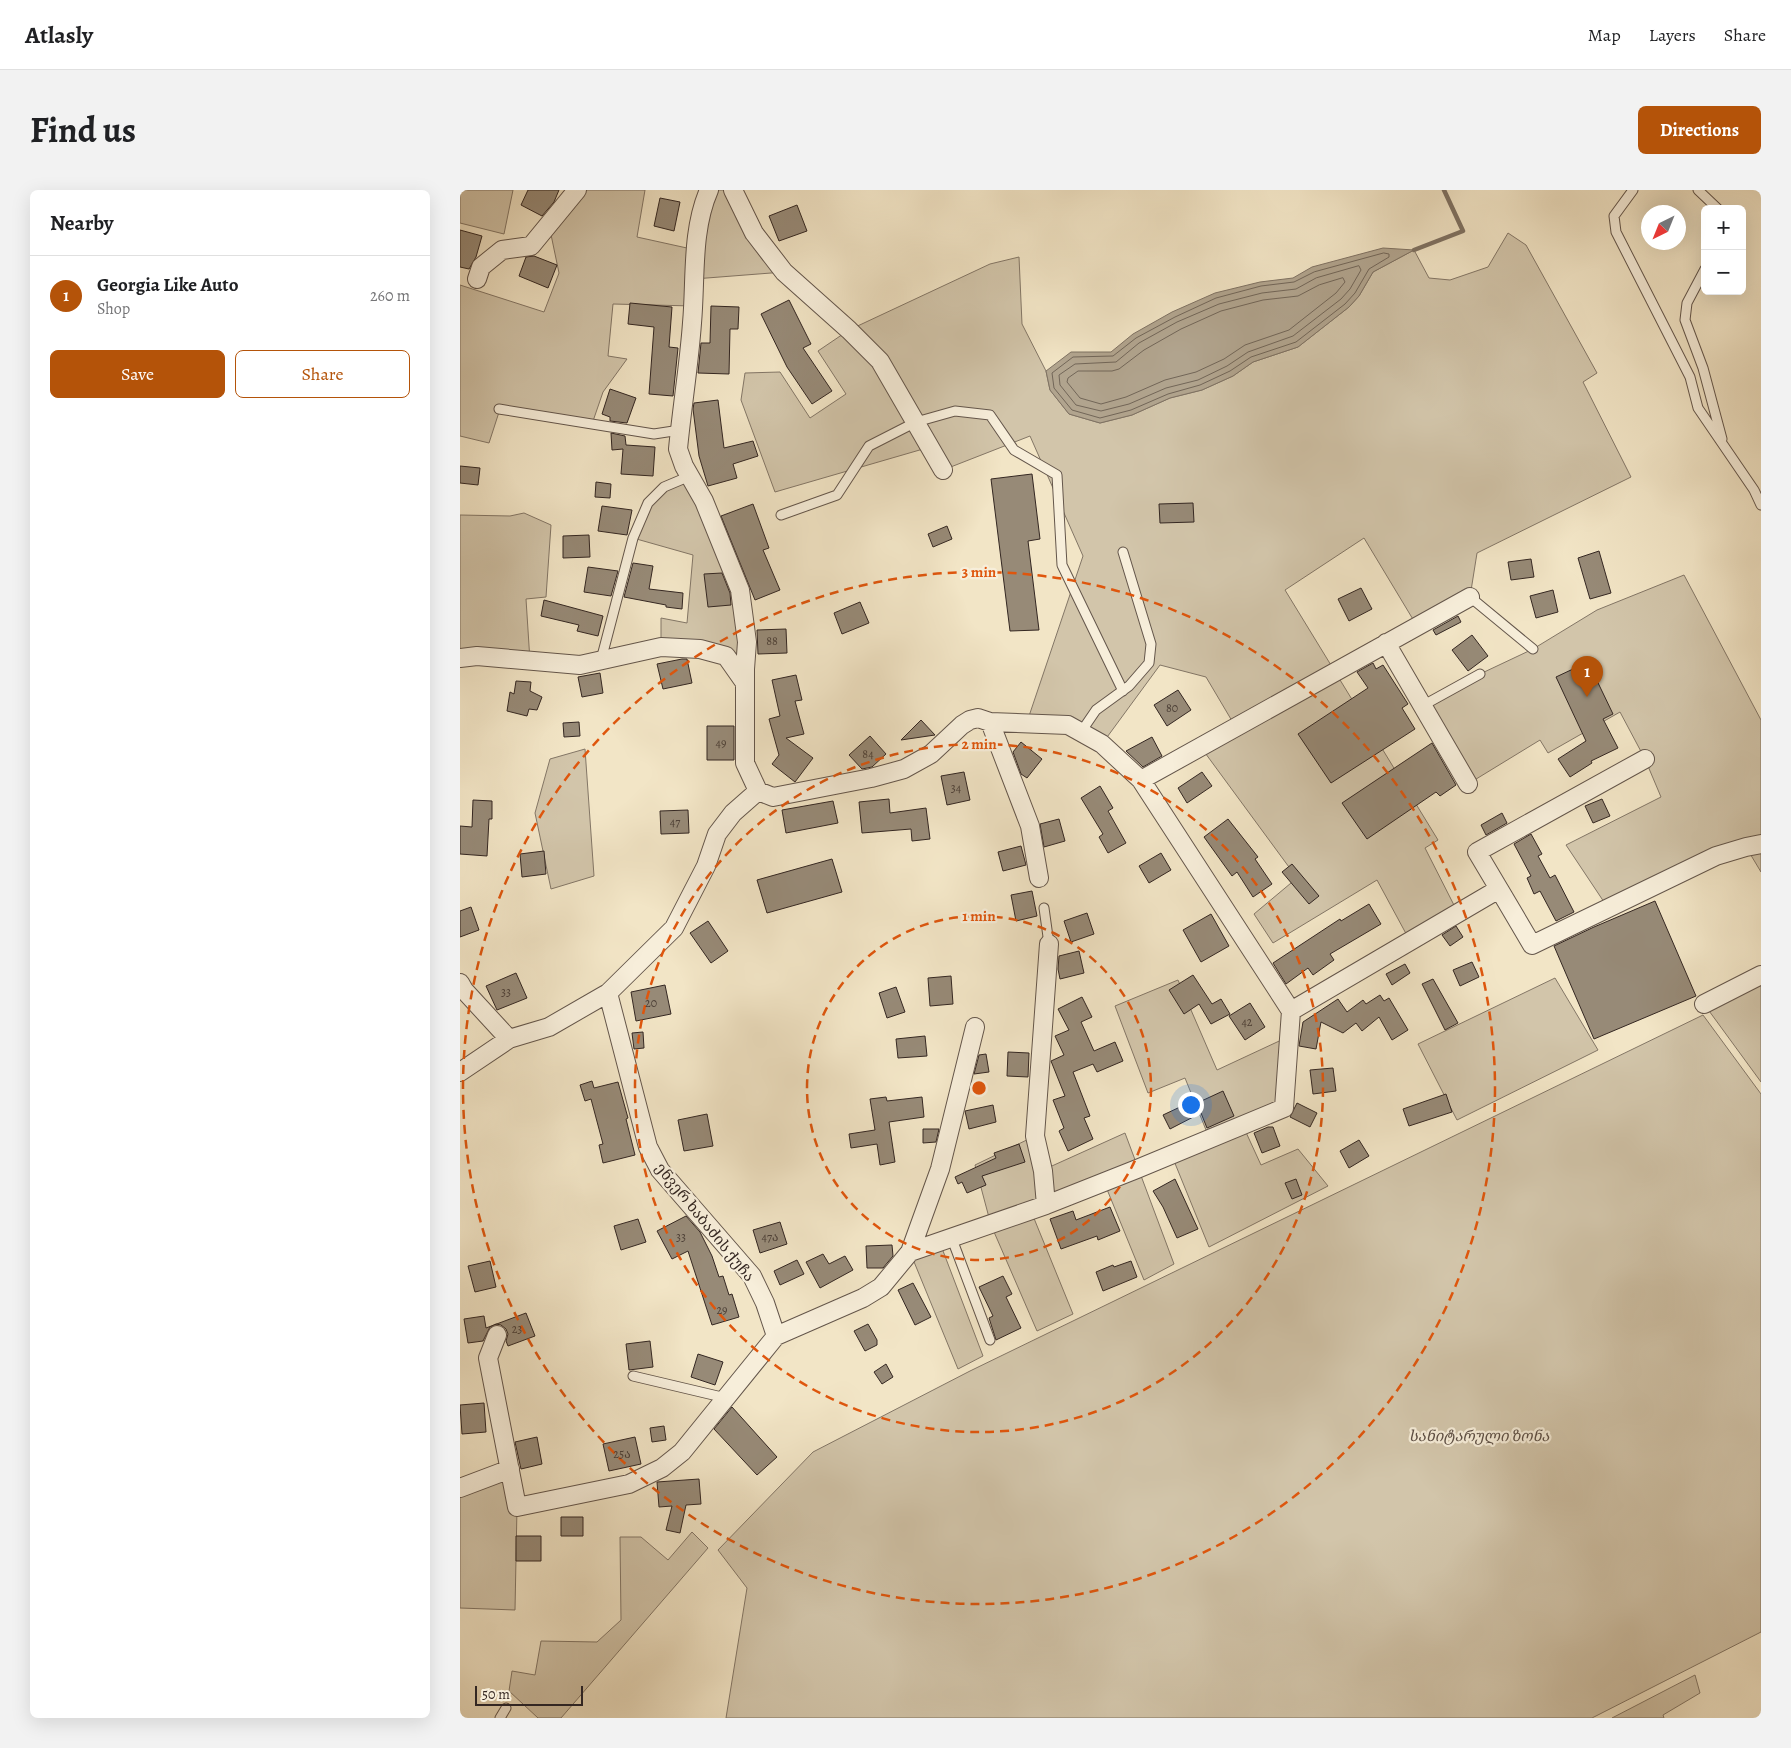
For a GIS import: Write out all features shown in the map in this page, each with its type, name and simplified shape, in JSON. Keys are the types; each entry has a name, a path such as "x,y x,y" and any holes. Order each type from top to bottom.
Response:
{"street":[{"path":"476,279 481,267 502,250 531,246 577,190"},
{"path":"709,190 705,198 699,228 692,323 678,449 684,466 704,501 740,590 747,642 745,763 758,791 774,797 871,778 904,769 931,754 962,724 978,718 990,722 1068,726 1102,744 1141,780 1291,1011 1284,1108 1046,1205 910,1252"},
{"path":"733,190 754,233 784,272 849,330 880,361 943,470"},
{"path":"1141,780 1470,597"},
{"path":"1386,643 1468,784"},
{"path":"460,658 477,656 580,665 661,647 700,649 726,656 745,683"},
{"path":"990,722 1030,826 1039,878"},
{"path":"1645,759 1477,852 1532,946 1716,856 1761,844"},
{"path":"460,1072 509,1039 549,1027 603,997 674,928 706,866 717,834 733,813 758,791"},
{"path":"1291,1011 1499,889"},
{"path":"1046,1205 1043,1171 1036,1136 1049,944"},
{"path":"1704,1004 1761,975"},
{"path":"460,983 464,990 509,1039"},
{"name":"ენვერ ხაბაძის ქუჩა","path":"608,992 648,1147 660,1170 752,1276 765,1304 776,1336"},
{"path":"497,1335 488,1358 517,1507 629,1484 662,1468 682,1452 776,1336 863,1298 881,1287 910,1252 940,1169 975,1027"},
{"path":"460,1488 510,1469"}],"lane":[{"path":"1633,190 1614,216 1616,232 1690,377 1698,408 1754,490 1761,505"},
{"path":"1698,190 1714,205"},
{"path":"1701,277 1687,303 1685,320 1703,368 1724,446"},
{"path":"499,409 654,434 680,430"},
{"path":"781,515 837,495 870,446 916,422 954,411 990,415 1014,450 1057,475 1062,565 1123,691"},
{"path":"601,660 633,538 648,502 664,487 690,476"},
{"path":"1081,732 1096,710 1129,686 1149,663 1151,644 1123,552"},
{"path":"1470,597 1532,649"},
{"path":"1422,706 1480,674"},
{"path":"1044,908 1049,944"},
{"path":"952,1239 990,1340"},
{"path":"633,1376 726,1398"},
{"path":"500,1718 506,1708"}],"green space":[{"path":"460,190 513,190 504,234 460,223"},
{"path":"577,190 645,190 637,237 696,250 709,190 733,190 784,272 694,279 693,306 613,304 608,356 627,359 603,392 592,424 500,409 489,443 460,436 460,285 544,312 559,273 549,225"},
{"path":"1508,233 1526,245 1597,373 1583,382 1631,477 1477,553 1470,597 1417,626 1364,538 1285,590 1438,840 1425,848 1458,913 1410,941 1377,880 1273,943 1254,914 1297,878 1200,746 1235,726 1206,677 1160,665 1102,744 1027,722 1083,556 1030,436 943,470 930,447 775,492 741,400 745,373 780,372 810,418 846,394 818,351 849,330 990,264 1019,257 1022,324 1046,371 1050,390 1069,414 1100,423 1132,415 1170,398 1202,390 1233,376 1253,362 1298,347 1349,307 1359,296 1373,272 1414,250 1429,278 1450,280 1488,267"},
{"path":"690,476 740,590 745,669 726,656 661,647 661,618 687,623 693,555 633,538 648,503 664,487"},
{"path":"524,513 551,525 546,597 526,599 530,661 460,658 460,515 510,516"},
{"path":"1684,575 1761,720 1761,872 1746,847 1608,908 1566,845 1661,797 1645,759 1620,712 1548,753 1540,740 1468,784 1422,706 1480,674 1533,649 1597,610"},
{"path":"585,749 594,876 551,889 535,813 550,759"},
{"path":"1761,975 1761,1082 1704,1004"},
{"path":"1555,978 1598,1050 1457,1120 1418,1044"},
{"path":"1178,980 1217,1070 1290,1036 1281,1102 1206,1130 1185,1078 1148,1093 1115,1006"},
{"name":"სანიტარული ზონა","path":"1703,1015 1761,1094 1761,1632 1592,1718 726,1718 747,1588 718,1550 813,1452 970,1371"},
{"path":"1244,1128 1261,1165 1298,1149 1328,1186 1209,1247 1172,1156"},
{"path":"1125,1133 1174,1264 1144,1280 1104,1182 1031,1211 1073,1314 1037,1331 991,1225 975,1165 1035,1136 1043,1170"},
{"path":"940,1243 983,1356 958,1369 910,1252"},
{"path":"510,1469 517,1507 515,1610 460,1608 460,1488"},
{"path":"692,1532 708,1548 561,1718 538,1718 509,1691 512,1671 535,1675 541,1641 597,1642 621,1620 620,1537 641,1537 668,1560"},
{"path":"1695,1675 1700,1693 1663,1715 1664,1718 1612,1718"}],"water":[{"path":"1383,248 1414,250 1373,272 1359,296 1349,307 1298,347 1253,362 1233,376 1202,390 1170,398 1132,415 1100,423 1069,414 1050,390 1046,371 1071,352 1111,352 1133,334 1172,312 1215,293 1260,282 1293,278 1312,267"}],"building":[{"path":"528,190 559,190 554,202 542,216 521,205"},
{"path":"660,198 680,202 674,231 654,226"},
{"path":"797,205 807,231 779,241 769,216"},
{"path":"460,230 482,236 476,257 469,269 460,267"},
{"path":"534,256 557,265 548,288 519,276 526,257"},
{"path":"789,300 811,344 803,348 832,391 812,404 787,367 761,314"},
{"path":"630,303 672,307 669,347 678,348 673,396 649,394 654,327 628,324"},
{"path":"711,306 739,307 738,329 730,329 729,374 698,373 701,343 710,343"},
{"path":"610,389 636,398 627,423 610,421 610,417 602,414"},
{"path":"718,400 724,448 753,441 758,456 733,464 737,478 708,486 699,456 693,409 694,403"},
{"path":"611,433 625,436 626,445 655,447 653,476 621,474 623,449 612,450"},
{"path":"460,466 480,468 478,485 460,483"},
{"path":"1032,474 1040,539 1028,541 1039,630 1010,631 991,479"},
{"path":"596,482 611,484 610,498 595,497"},
{"path":"1193,503 1194,522 1160,523 1159,504"},
{"path":"753,504 769,548 763,550 780,590 755,600 721,516"},
{"path":"602,506 632,510 627,535 598,531"},
{"path":"947,526 952,539 933,547 928,534"},
{"path":"589,535 590,557 563,558 563,536"},
{"path":"1599,551 1611,593 1590,599 1578,558"},
{"path":"1531,559 1534,577 1511,580 1508,562"},
{"path":"633,563 653,566 649,589 683,593 682,609 624,597"},
{"path":"588,567 618,571 611,596 584,592"},
{"path":"722,573 730,593 731,605 708,607 704,574"},
{"path":"1361,588 1372,609 1349,621 1338,599"},
{"path":"1553,590 1558,612 1536,618 1530,596"},
{"path":"544,600 603,616 598,636 577,631 579,625 541,616"},
{"path":"860,602 869,623 842,634 834,613"},
{"path":"1458,616 1461,622 1436,635 1433,630"},
{"path":"786,629 787,653 758,654 757,630"},
{"path":"1472,635 1488,656 1468,671 1452,650"},
{"path":"687,659 692,683 663,689 657,664"},
{"path":"1588,662 1613,714 1603,719 1618,748 1591,761 1592,763 1570,777 1558,759 1586,741 1556,677"},
{"path":"1373,663 1376,669 1383,665 1408,704 1402,708 1415,729 1331,783 1298,734 1368,688 1357,672"},
{"path":"600,673 603,693 582,697 578,677"},
{"path":"796,675 802,700 795,701 804,734 786,738 813,758 795,782 772,764 779,755 769,719 780,716 772,680"},
{"path":"516,681 531,682 530,691 542,697 537,710 529,709 527,716 507,711 510,692 514,694"},
{"path":"1178,690 1191,710 1167,726 1154,705"},
{"path":"921,720 935,735 901,740"},
{"path":"579,722 580,736 564,737 563,723"},
{"path":"707,726 734,726 734,760 707,760"},
{"path":"870,736 886,754 872,767 862,769 849,755"},
{"path":"1152,737 1162,756 1143,767 1126,751"},
{"path":"1021,742 1042,759 1027,778 1021,774 1013,752"},
{"path":"1432,743 1456,785 1440,796 1436,792 1367,839 1342,803"},
{"path":"964,772 970,800 947,805 941,776"},
{"path":"1202,772 1212,786 1187,803 1178,788"},
{"path":"1100,786 1113,808 1108,811 1126,843 1108,853 1099,837 1103,834 1081,798"},
{"path":"889,799 890,813 926,808 930,839 912,841 911,829 862,833 859,802"},
{"path":"1602,799 1610,816 1593,823 1585,806"},
{"path":"473,800 492,801 492,819 489,819 487,856 460,854 460,826 472,827"},
{"path":"833,801 838,823 786,833 782,810"},
{"path":"688,810 689,833 661,834 660,811"},
{"path":"1502,813 1507,823 1486,835 1481,825"},
{"path":"1059,819 1065,841 1044,847 1040,824"},
{"path":"1228,819 1258,857 1255,859 1272,884 1253,897 1237,872 1232,876 1204,837"},
{"path":"1531,834 1542,854 1538,856 1550,878 1555,875 1574,912 1556,921 1540,891 1534,894 1527,878 1531,876 1514,844"},
{"path":"1021,846 1026,865 1003,871 998,852"},
{"path":"544,851 546,874 522,877 520,854"},
{"path":"1161,853 1171,870 1149,883 1139,866"},
{"path":"832,859 842,892 767,913 757,880"},
{"path":"1292,864 1319,896 1309,904 1282,872"},
{"path":"1032,891 1037,916 1016,921 1011,895"},
{"path":"1655,901 1696,996 1594,1039 1554,946"},
{"path":"1369,904 1381,924 1330,954 1334,960 1313,975 1308,968 1286,984 1273,963 1340,919 1341,921"},
{"path":"471,907 479,930 460,937 460,911"},
{"path":"1087,913 1094,934 1071,942 1064,921"},
{"path":"1211,914 1229,946 1201,962 1183,930"},
{"path":"708,921 728,951 711,963 690,933"},
{"path":"1456,926 1463,937 1450,946 1442,935"},
{"path":"1079,951 1084,973 1060,979 1058,969 1059,956"},
{"path":"1472,962 1479,977 1460,986 1453,970"},
{"path":"1405,964 1410,973 1392,985 1386,974"},
{"path":"516,973 527,998 497,1010 486,986"},
{"path":"1193,975 1212,1004 1221,999 1230,1014 1211,1024 1199,1004 1184,1014 1169,990"},
{"path":"951,976 953,1004 930,1006 928,978"},
{"path":"1433,979 1458,1023 1445,1030 1422,984"},
{"path":"665,985 671,1014 636,1021 631,992"},
{"path":"896,987 905,1012 887,1018 879,993"},
{"path":"1380,995 1384,1001 1389,998 1408,1030 1392,1040 1379,1017 1362,1031 1356,1023 1343,1033 1321,1022 1316,1049 1299,1046 1303,1022 1338,999 1347,1012 1363,1000 1366,1004"},
{"path":"1082,997 1092,1017 1081,1022 1094,1051 1115,1042 1123,1061 1097,1072 1093,1064 1073,1072 1090,1116 1084,1118 1093,1139 1068,1151 1059,1131 1064,1128 1053,1100 1065,1096 1051,1061 1064,1055 1055,1036 1069,1030 1058,1009"},
{"path":"1250,1003 1265,1027 1245,1040 1229,1016"},
{"path":"643,1032 644,1048 634,1049 632,1033"},
{"path":"925,1036 927,1056 898,1058 896,1039"},
{"path":"1008,1052 1029,1053 1028,1077 1007,1076"},
{"path":"986,1054 989,1072 974,1074 979,1055"},
{"path":"1333,1068 1336,1091 1313,1094 1310,1070"},
{"path":"592,1081 594,1088 618,1082 628,1118 626,1119 635,1155 603,1163 599,1145 603,1144 591,1099 585,1101 580,1085"},
{"path":"1223,1091 1234,1116 1207,1128 1201,1113 1170,1129 1163,1115 1180,1107 1182,1110"},
{"path":"1446,1094 1452,1112 1409,1126 1403,1109"},
{"path":"886,1097 887,1101 922,1097 924,1117 889,1122 895,1162 880,1165 877,1144 851,1148 849,1134 875,1130 870,1099"},
{"path":"1297,1103 1317,1113 1310,1127 1290,1117"},
{"path":"993,1105 996,1122 969,1129 965,1111"},
{"path":"707,1114 713,1146 684,1151 678,1120"},
{"path":"1268,1127 1273,1127 1280,1146 1262,1153 1254,1133"},
{"path":"923,1129 939,1129 936,1142 923,1143"},
{"path":"1359,1140 1369,1156 1349,1168 1340,1151"},
{"path":"1019,1144 1025,1162 982,1176 986,1185 967,1193 962,1182 958,1184 955,1177 996,1158 994,1153"},
{"path":"1175,1179 1198,1229 1177,1238 1163,1207 1153,1191"},
{"path":"1296,1179 1302,1195 1292,1199 1285,1183"},
{"path":"1110,1207 1120,1231 1098,1240 1097,1236 1061,1249 1050,1219 1073,1211 1076,1220"},
{"path":"686,1216 700,1232 712,1256 719,1277 723,1276 729,1295 732,1294 739,1317 712,1325 688,1251 672,1259 657,1231"},
{"path":"638,1219 646,1242 621,1250 614,1226"},
{"path":"780,1222 787,1244 760,1253 753,1230"},
{"path":"892,1245 893,1256 883,1268 867,1268 866,1246"},
{"path":"823,1254 829,1264 845,1256 853,1270 820,1288 806,1262"},
{"path":"797,1260 804,1274 780,1285 774,1271"},
{"path":"490,1261 496,1287 475,1292 468,1266"},
{"path":"1131,1261 1137,1277 1103,1291 1096,1272 1113,1265 1114,1267"},
{"path":"1003,1276 1012,1294 1006,1297 1021,1328 996,1340 989,1318 993,1316 979,1287"},
{"path":"913,1283 931,1317 915,1325 898,1290"},
{"path":"526,1313 535,1336 508,1346 506,1329 496,1324"},
{"path":"484,1316 486,1328 494,1325 490,1327 483,1341 468,1343 464,1319"},
{"path":"868,1324 877,1340 877,1345 865,1351 854,1331"},
{"path":"650,1341 653,1367 629,1370 626,1344"},
{"path":"698,1354 723,1362 715,1385 691,1377"},
{"path":"886,1364 893,1377 882,1384 874,1372"},
{"path":"484,1403 486,1432 462,1434 460,1405"},
{"path":"732,1407 777,1457 757,1475 714,1429"},
{"path":"664,1426 666,1440 652,1442 650,1428"},
{"path":"537,1437 542,1464 521,1469 515,1442"},
{"path":"635,1437 641,1464 609,1471 603,1444"},
{"path":"699,1479 701,1504 686,1505 680,1533 666,1530 672,1506 659,1507 657,1482"},
{"path":"561,1517 583,1517 583,1536 561,1536"},
{"path":"516,1536 541,1536 541,1561 516,1561"}],"waterway":[{"path":"1414,250 1463,231 1444,190"}],"place":[{"name":"Georgia Like Auto","path":"1587,697"}]}
